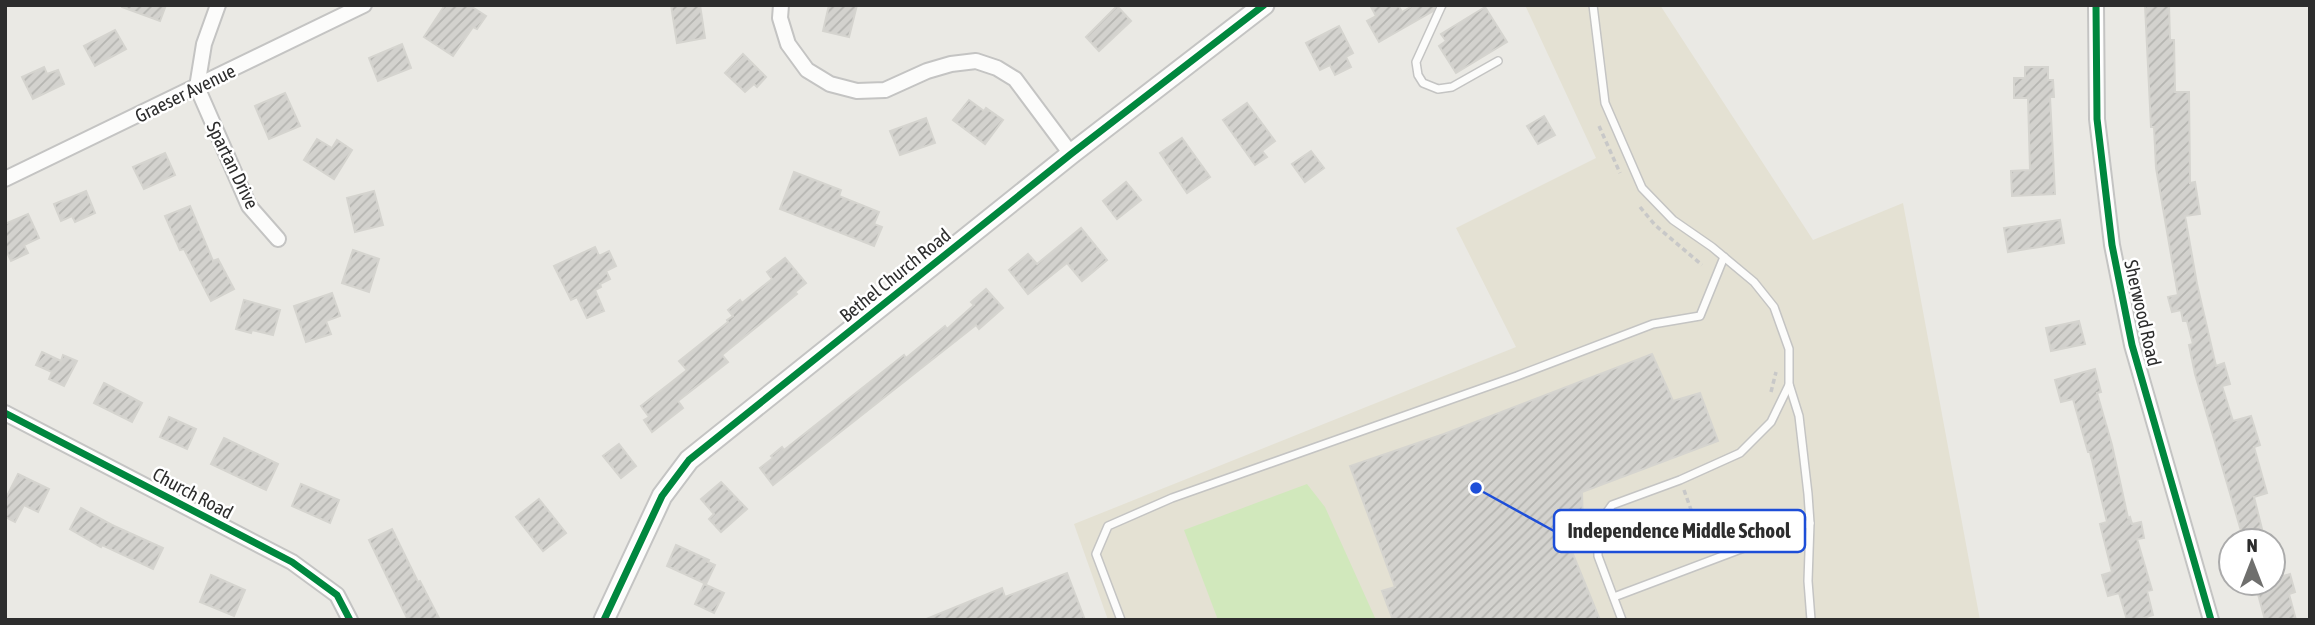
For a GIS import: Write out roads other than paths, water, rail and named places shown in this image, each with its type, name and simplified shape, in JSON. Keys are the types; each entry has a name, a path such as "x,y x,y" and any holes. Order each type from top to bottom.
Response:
{"street":[{"path":"197,87 204,44 218,5"},
{"name":"Graeser Avenue","path":"5,179 364,5"},
{"path":"781,5 780,18 788,44 807,70 830,84 857,91 885,90 927,71 976,61 997,68 1015,79 1071,154"},
{"name":"Bethel Church Road","path":"604,620 662,495 690,460 1071,154 1264,5"},
{"name":"Sherwood Road","path":"2096,5 2097,120 2112,245 2132,345 2211,620"},
{"name":"Spartan Drive","path":"197,87 249,206 278,239"},
{"name":"Church Road","path":"5,413 292,562 337,595 350,620"}],"lane":[{"path":"1442,5 1416,62 1418,75 1423,83 1438,89 1452,87 1498,61"},
{"path":"1593,5 1605,103 1642,188 1673,220 1754,282 1774,307 1789,349 1789,384 1799,416 1810,523 1808,580 1811,620"},
{"path":"1121,620 1096,554 1108,526 1172,498 1517,376 1653,324 1700,316 1724,257"},
{"path":"1622,620 1598,556 1597,526 1612,505 1680,480 1740,453 1771,422 1789,384"},
{"path":"1614,597 1810,523"}],"place":[{"name":"Independence Middle School","path":"1476,488"}]}
